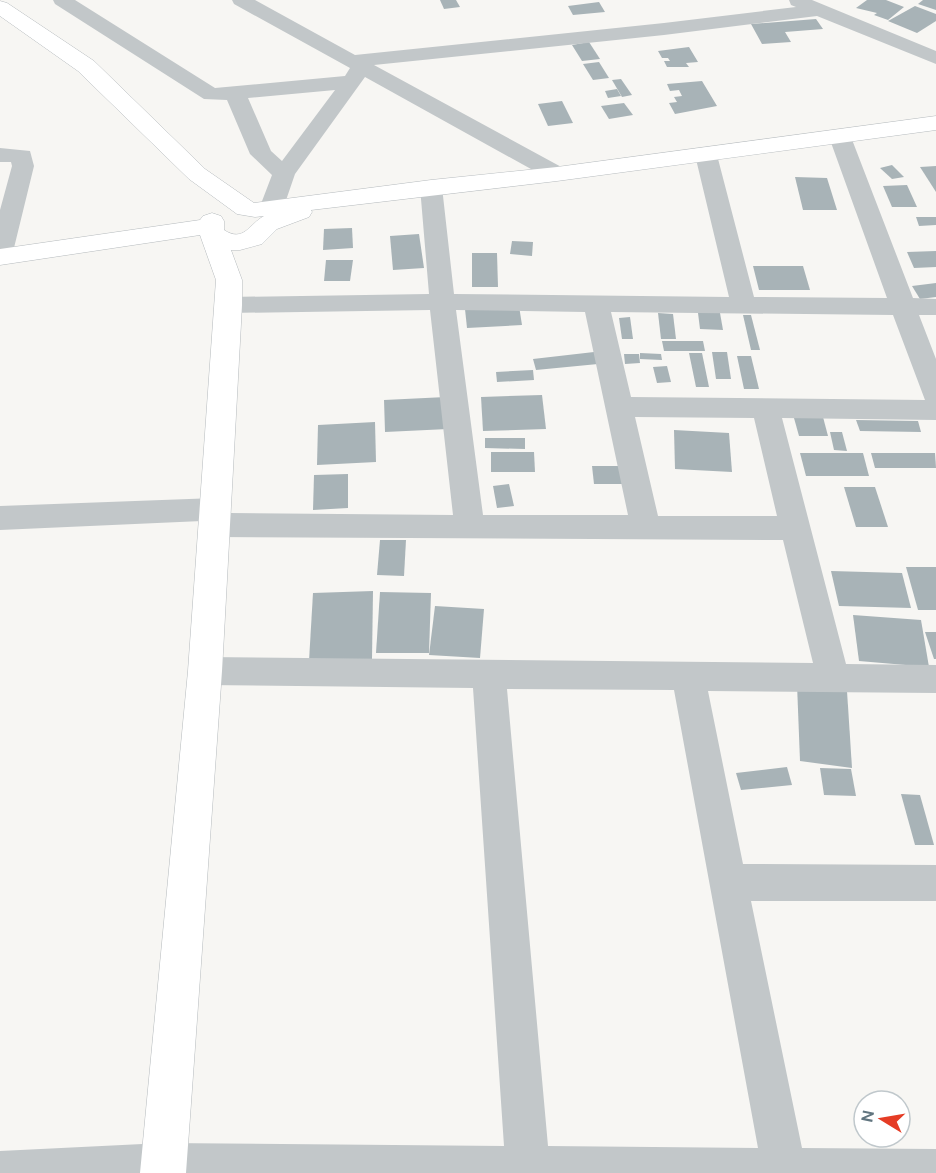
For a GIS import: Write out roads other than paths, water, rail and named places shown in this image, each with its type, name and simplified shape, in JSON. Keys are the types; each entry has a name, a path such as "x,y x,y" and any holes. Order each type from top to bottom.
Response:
{"main road":[{"path":"0,7 86,66 197,174 257,219"},
{"path":"0,256 212,228 227,211 257,219 296,213 339,200 430,187 556,174 936,123"},
{"path":"197,174 229,293"},
{"path":"212,228 230,243 257,219"},
{"path":"163,1169 205,671 229,293 257,219"}],"street":[{"path":"62,0 211,95 236,93 355,70 819,9"},
{"path":"242,1 265,0"},
{"path":"795,0 936,58"},
{"path":"242,1 355,70 556,174"},
{"path":"257,219 284,174 355,70"},
{"path":"236,93 261,154 284,174"},
{"path":"840,137 936,395"},
{"path":"706,154 743,304"},
{"path":"0,155 22,156 23,166 0,256"},
{"path":"430,187 469,526"},
{"path":"229,293 442,302 936,307"},
{"path":"596,303 646,527"},
{"path":"619,406 936,410"},
{"path":"765,408 833,678"},
{"path":"0,518 215,517 469,526 795,528"},
{"path":"205,671 936,679"},
{"path":"489,674 528,1170"},
{"path":"688,676 784,1170"},
{"path":"728,882 936,883"},
{"path":"0,1173 163,1169 936,1171"}]}
